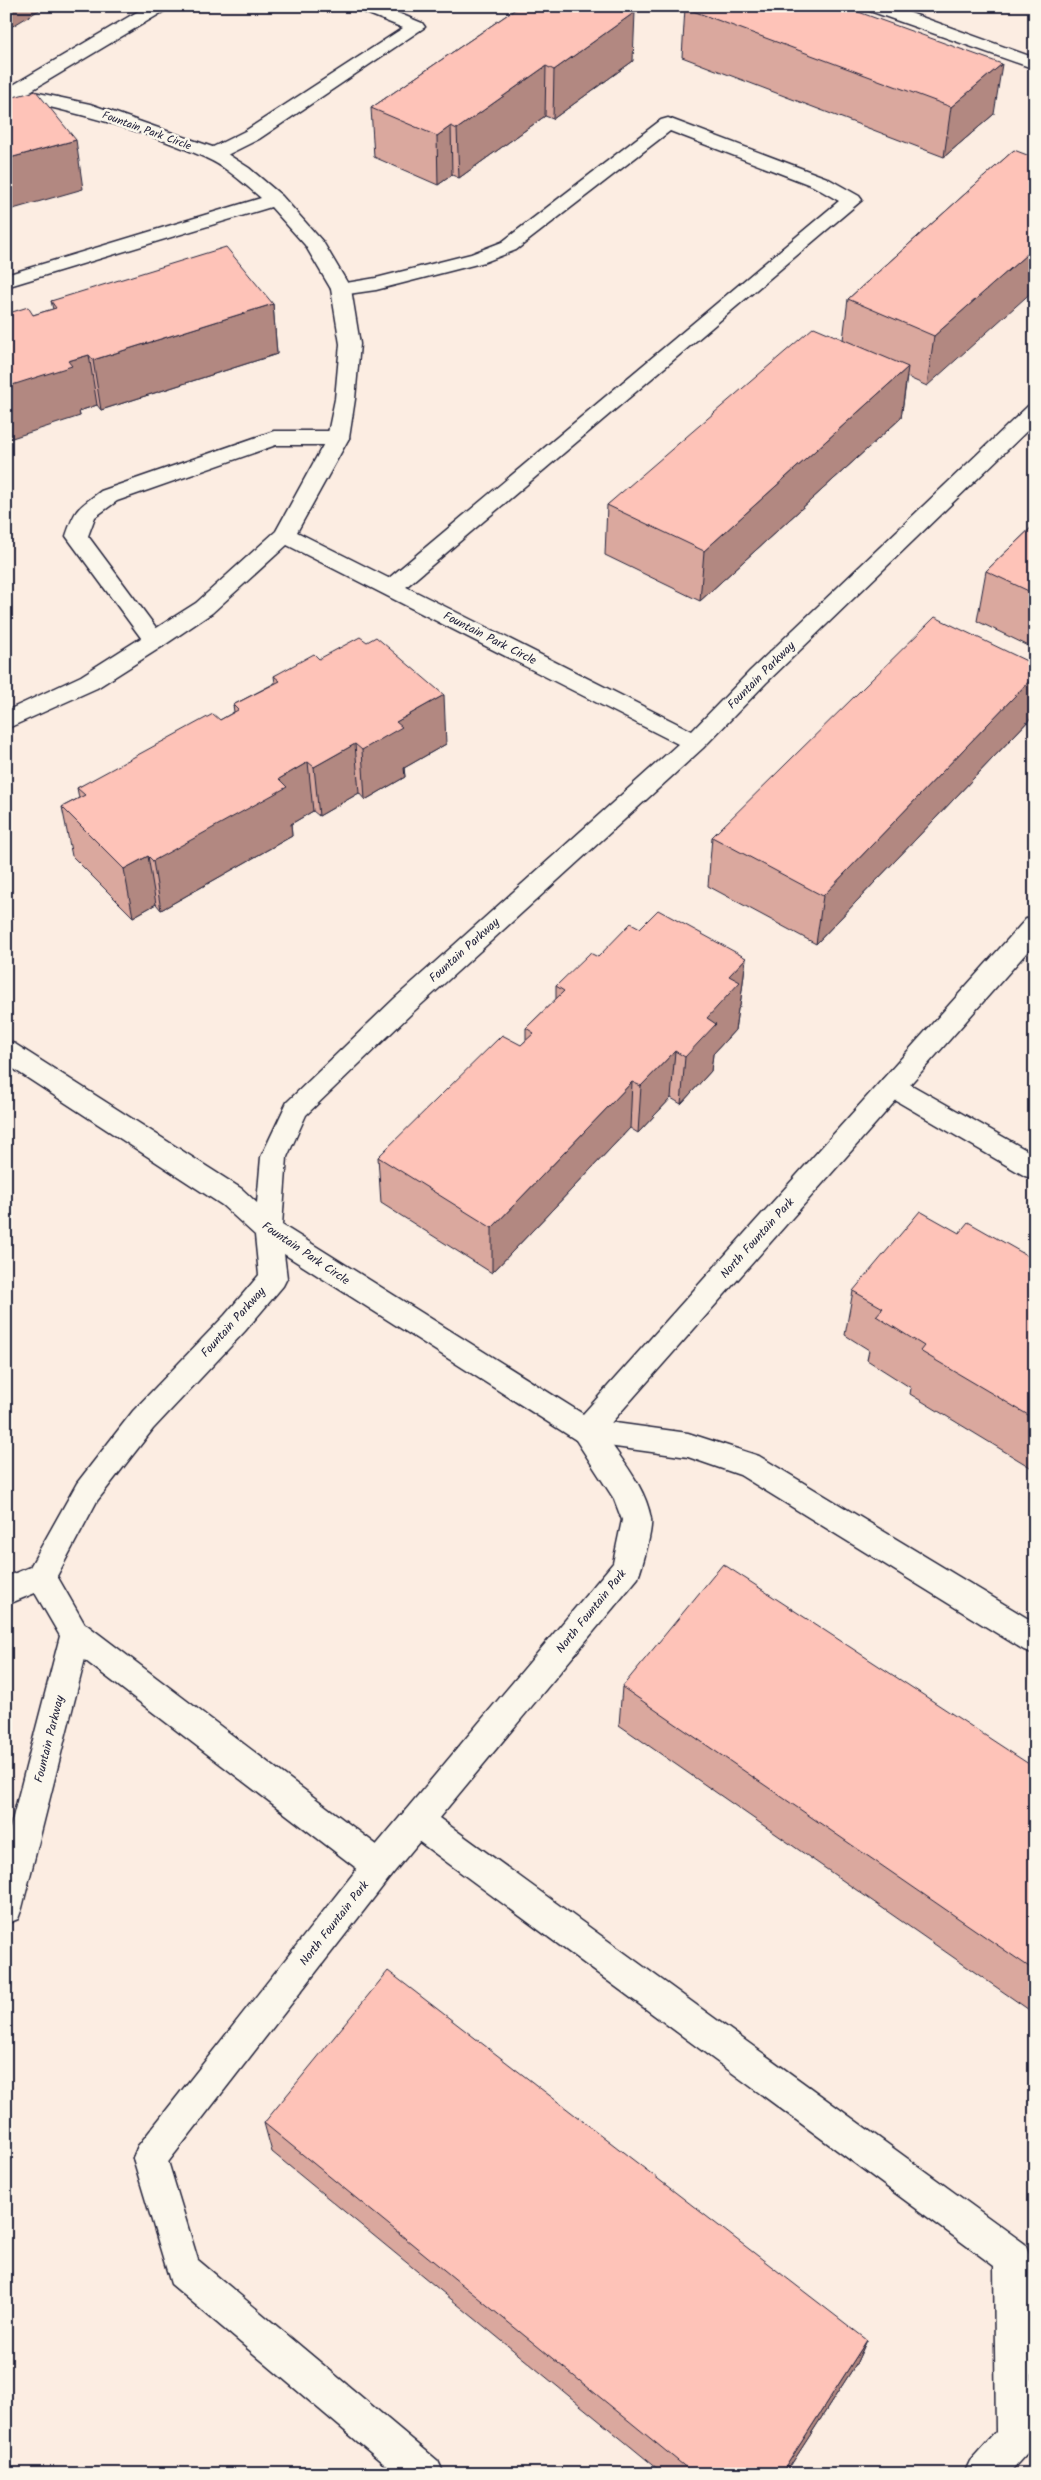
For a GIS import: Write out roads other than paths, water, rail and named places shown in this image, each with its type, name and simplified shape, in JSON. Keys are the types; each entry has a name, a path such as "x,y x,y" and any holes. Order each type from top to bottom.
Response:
{"street":[{"path":"11,91 160,6"},
{"path":"214,154 252,135 416,27 365,6"},
{"path":"873,6 1035,64"},
{"name":"Fountain Park Circle","path":"6,720 89,682 155,641 204,608 285,535 338,438 345,399 350,344 341,289 313,242 275,200 242,172 214,154 83,108 11,91"},
{"path":"341,289 376,284 478,258 509,246 668,124 820,182 852,200 391,588"},
{"path":"6,281 275,200"},
{"name":"Fountain Parkway","path":"41,1576 87,1492 143,1420 235,1323 273,1278 268,1230 274,1157 296,1109 404,1005 695,742 758,677 1035,411"},
{"path":"155,641 77,536 85,513 109,496 274,438 338,438"},
{"name":"Fountain Park Circle","path":"285,535 695,742"},
{"name":"North Fountain Park","path":"425,2474 184,2271 150,2158 379,1866 627,1569 636,1520 626,1493 586,1432 1035,926"},
{"name":"Fountain Park Circle","path":"6,1051 232,1197 268,1230 586,1432"},
{"path":"892,1086 1035,1168"},
{"path":"586,1432 688,1445 749,1464 1035,1640"},
{"path":"6,1592 41,1576 76,1635 379,1866"},
{"name":"Fountain Parkway","path":"6,1908 76,1635"},
{"path":"417,1821 1012,2258 1015,2439 983,2474"}]}
